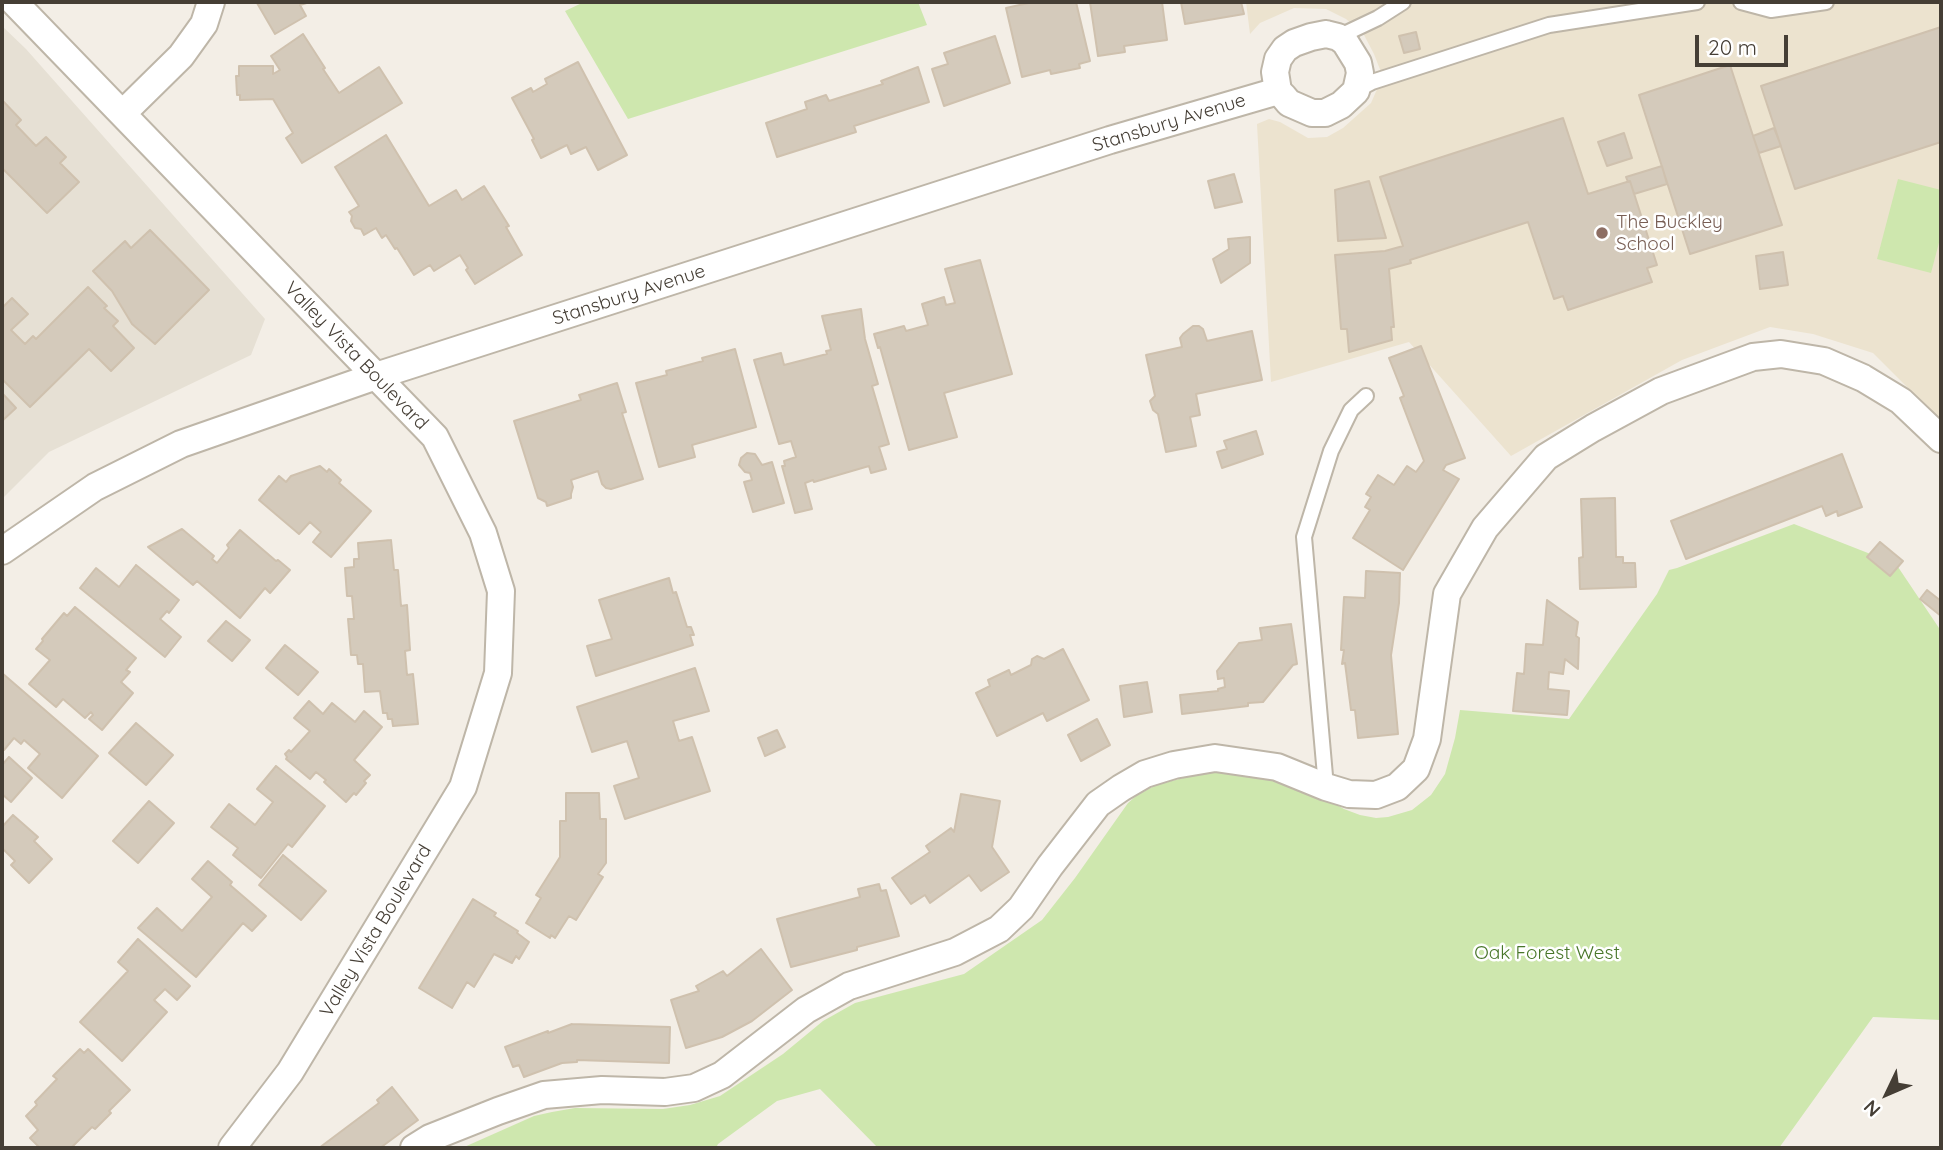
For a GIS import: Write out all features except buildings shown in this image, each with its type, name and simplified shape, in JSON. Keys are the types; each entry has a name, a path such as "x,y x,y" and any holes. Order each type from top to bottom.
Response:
{"street":[{"name":"Valley Vista Boulevard","path":"14,2 435,437 483,533 502,591 498,673 463,787 290,1072 232,1148"},
{"path":"123,113 181,56 204,24 211,2"},
{"path":"1326,34 1338,37 1345,42 1358,63 1360,73 1356,91 1342,105 1325,113 1312,113 1289,103 1278,91 1275,72 1278,59 1285,49 1311,37 1326,34"},
{"name":"Stansbury Avenue","path":"2,551 95,487 181,444 376,376 1110,140 1278,91"},
{"path":"414,1148 464,1124 544,1095 602,1090 665,1092 694,1088 722,1075 806,1010 849,986 955,952 999,929 1021,908 1098,804 1145,774 1174,765 1215,758 1277,767 1349,794 1376,795 1397,787 1416,769 1427,740 1447,594 1485,528 1546,457 1661,391 1753,357 1781,354 1824,361 1863,378 1901,401 1941,439"}],"lane":[{"path":"1338,37 1378,18 1403,2"},
{"path":"1356,91 1372,82 1549,25 1698,2"},
{"path":"1741,2 1771,10 1826,2"},
{"path":"1326,787 1304,537 1331,451 1351,410 1366,396"}],"shaded area":[{"name":"The Buckley School","path":"1246,2 1941,2 1941,421 1873,353 1813,334 1770,327 1682,360 1511,456 1409,342 1271,382 1257,124 1269,119 1280,122 1308,138 1327,137 1343,128 1371,103 1381,72 1364,35 1346,19 1326,9 1294,8 1260,23 1250,34"},
{"path":"2,26 26,49 265,319 251,355 49,452 2,499"}],"green space":[{"path":"584,2 918,2 927,25 628,119 565,11"},
{"path":"1898,179 1941,190 1941,235 1931,273 1877,259"},
{"name":"Oak Forest West","path":"1794,524 1896,564 1941,631 1941,1020 1873,1017 1779,1148 878,1148 820,1089 777,1101 716,1148 462,1148 534,1116 552,1112 575,1108 663,1109 690,1105 720,1096 783,1054 823,1021 855,1003 964,974 1042,920 1128,803 1156,785 1222,768 1288,777 1344,809 1360,815 1388,817 1412,810 1431,795 1445,774 1460,710 1569,719 1657,594 1669,570"}],"place":[{"name":"The Buckley School","path":"1602,233"}]}
